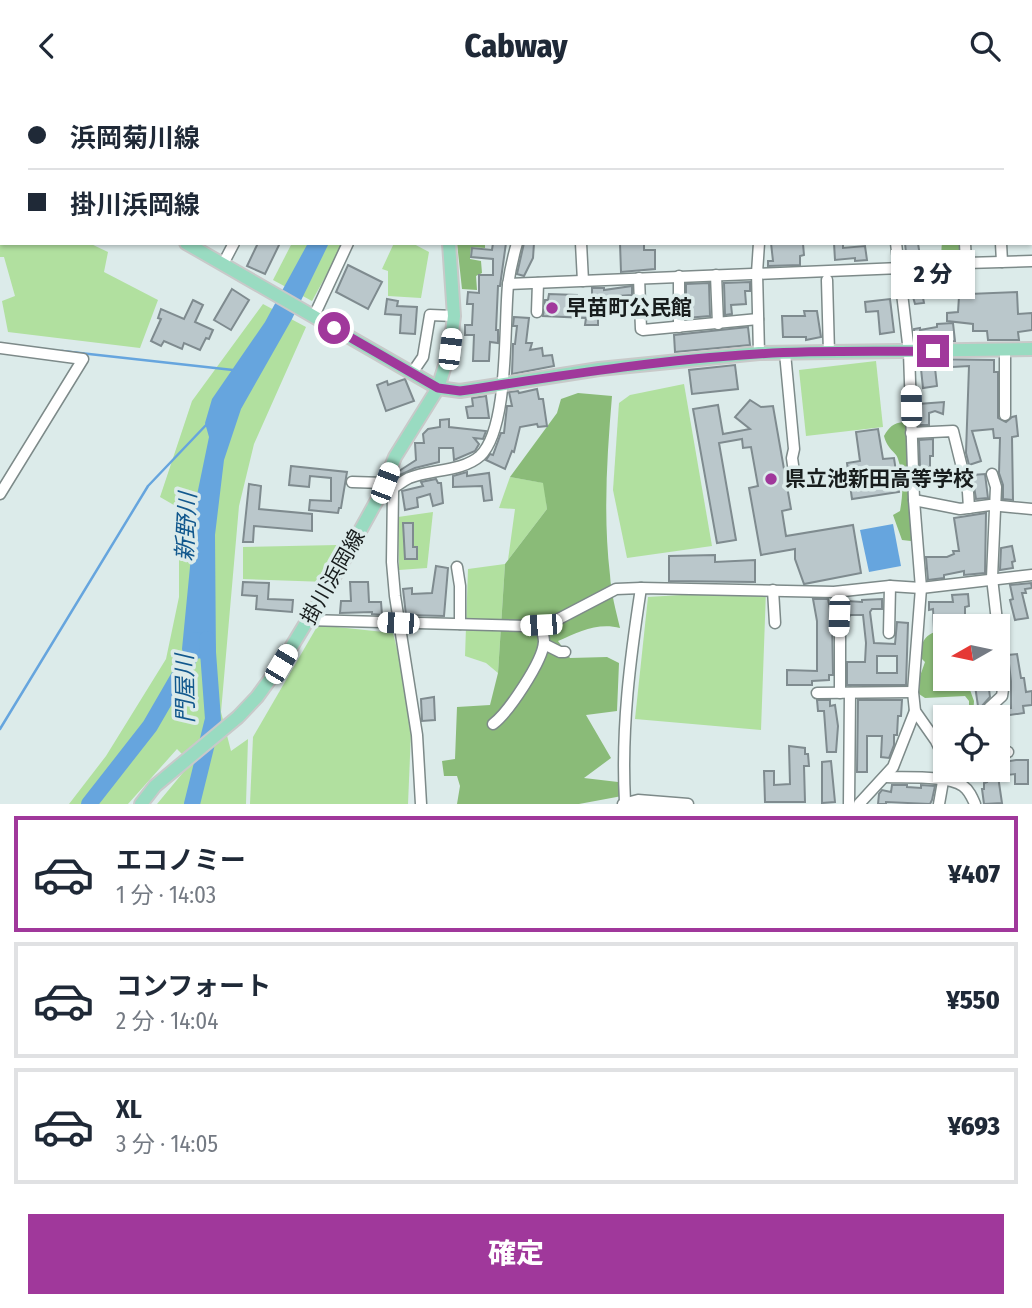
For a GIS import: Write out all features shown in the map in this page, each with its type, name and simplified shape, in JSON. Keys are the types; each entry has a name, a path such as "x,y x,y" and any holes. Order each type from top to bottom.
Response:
{"main road":[{"path":"190,245 438,388 460,391 599,369 760,353 1032,349"},
{"name":"掛川浜岡線","path":"141,804 155,786 257,697 281,664 386,489 395,457 438,388 450,349 454,316 449,245"}],"street":[{"path":"223,264 232,245"},
{"path":"312,315 347,245"},
{"path":"352,482 386,489 409,478 466,464 479,457 490,443 497,427 504,373 509,284 517,245"},
{"path":"581,245 583,281"},
{"path":"759,245 757,273 760,353"},
{"path":"859,804 893,768 915,711 913,692 921,587 914,500 909,352 896,245"},
{"path":"965,245 966,263 1032,261"},
{"path":"1000,245 1002,262"},
{"path":"509,284 901,268"},
{"path":"716,275 718,324"},
{"path":"679,276 679,327"},
{"path":"639,278 641,329 758,319"},
{"path":"827,280 829,353"},
{"path":"537,312 538,283"},
{"path":"412,373 423,356 430,315 454,316"},
{"path":"0,348 83,359 0,494"},
{"path":"1004,350 1005,415"},
{"path":"785,353 795,479"},
{"path":"911,433 953,431 968,492 969,508"},
{"path":"992,474 996,487 992,578 1004,682 1002,696 992,705"},
{"path":"386,489 398,623 417,735 421,804"},
{"path":"914,500 960,509 994,506 1032,509"},
{"path":"457,567 460,624"},
{"path":"307,620 541,625 549,624 616,589 840,592 890,586 921,587 1032,575"},
{"path":"889,633 890,586"},
{"path":"641,588 628,669 622,761 624,803 638,800 688,804"},
{"path":"773,590 775,623"},
{"path":"840,592 849,804"},
{"path":"493,724 504,716 522,688 544,644 541,625"},
{"path":"544,644 565,652"},
{"path":"817,693 913,692"},
{"path":"915,711 933,737"},
{"path":"886,777 933,775"},
{"path":"939,804 944,782"},
{"path":"957,782 970,793 975,804"}],"green space":[{"path":"0,245 93,245 108,252 104,272 158,300 140,348 8,332 2,301 15,296 4,257 0,257"},
{"path":"291,245 343,245 312,301 273,280"},
{"path":"393,245 416,245 429,252 421,298 388,296 388,271 382,269"},
{"path":"457,245 485,245 485,248 471,247 470,259 481,261 482,273 476,276 477,290 462,289"},
{"path":"942,245 962,245 970,267 970,275 956,277 943,259"},
{"path":"263,304 306,327 254,444 239,506 221,712 231,751 248,739 246,804 157,804 191,763 177,749 128,804 69,804 106,756 166,659 179,597 179,508 160,497 192,401"},
{"path":"876,361 883,427 806,436 799,370"},
{"path":"684,384 712,546 627,558 613,490 619,403 630,395"},
{"path":"578,393 612,396 606,508 611,588 620,628 596,627 558,641 570,658 607,657 619,663 617,711 586,715 611,758 584,778 618,782 622,796 579,804 457,804 460,786 457,776 444,776 442,761 455,759 457,707 490,705 498,673 505,564 547,509 543,483 510,477 557,413 561,399"},
{"path":"904,422 908,433 913,532 911,541 902,540 893,515 900,511 902,478 897,456 884,436 892,426"},
{"path":"510,477 544,483 547,509 508,560 515,509 499,508"},
{"path":"433,512 427,568 399,570 398,517"},
{"path":"337,545 327,582 243,579 243,547"},
{"path":"505,564 498,673 486,663 465,656 468,569"},
{"path":"766,590 761,730 635,719 648,597"},
{"path":"318,625 393,633 412,709 408,804 250,804 253,737"},
{"path":"933,633 933,691 970,691 974,705 969,705 965,696 925,698 919,694 920,676 925,662 920,657 922,645"}],"water":[{"path":"307,245 328,245 292,319 241,409 224,460 215,535 216,661 184,656 182,649 197,495 209,437 205,423 212,399 265,322"},
{"path":"893,524 901,566 869,572 860,530"}],"building":[{"path":"257,245 279,245 265,274 247,266"},
{"path":"493,245 506,245 498,286 498,343 490,342 489,361 473,361 474,335 465,335 465,325 472,325 473,304 467,304 468,292 479,293 479,275 493,275 493,259 471,257 472,248 492,250"},
{"path":"524,245 534,245 533,258 524,276 517,274"},
{"path":"620,245 644,245 644,250 655,250 655,269 621,272"},
{"path":"771,245 803,245 804,255 800,256 800,265 768,266 768,261 773,261"},
{"path":"834,245 843,245 843,248 865,246 867,260 835,260"},
{"path":"905,245 918,245 922,270 950,270 951,279 920,282 924,303 915,304 909,283"},
{"path":"348,265 382,282 368,309 336,292"},
{"path":"960,281 969,281 969,294 1017,292 1018,314 1032,313 1032,330 1018,332 1019,340 988,340 987,331 973,331 973,324 947,321 947,313 958,312"},
{"path":"750,282 750,291 745,291 746,304 731,305 732,314 725,315 724,283"},
{"path":"709,283 710,316 686,318 686,284"},
{"path":"632,286 632,295 618,296 618,301 598,302 598,325 585,325 586,318 543,316 545,300 548,300 549,294 577,295 577,298 592,299 592,288 604,290"},
{"path":"232,289 249,300 231,330 214,320"},
{"path":"387,299 398,301 397,306 417,307 415,334 400,333 401,315 385,314"},
{"path":"890,299 894,332 880,334 878,311 866,312 865,302"},
{"path":"193,300 203,305 195,322 213,330 200,350 184,343 182,349 164,341 161,346 151,341 161,319 158,318 161,309 184,319"},
{"path":"804,311 817,311 821,337 806,340 806,337 783,337 782,316 805,316"},
{"path":"514,317 529,318 526,343 532,343 530,350 542,348 543,356 552,355 554,366 512,374 513,344 517,326 513,326"},
{"path":"953,323 955,341 915,342 914,329"},
{"path":"748,327 750,345 675,352 674,335"},
{"path":"920,359 994,360 994,372 998,372 998,418 1006,422 1016,416 1018,436 1012,437 1013,500 1003,499 1003,485 999,473 1000,438 994,438 993,429 972,431 981,461 969,465 966,453 969,366 935,368 937,386 923,388"},
{"path":"735,365 738,389 692,394 689,370"},
{"path":"405,379 414,401 386,411 377,385 387,381 388,385"},
{"path":"537,389 539,399 543,399 547,426 538,427 537,424 520,427 514,452 512,451 505,469 486,460 490,454 493,455 501,433 504,433 507,406 512,406 509,392"},
{"path":"486,396 489,418 468,418 466,407 473,406 472,398"},
{"path":"750,400 761,407 773,406 791,509 782,511 786,536 853,525 861,573 804,584 795,559 795,549 761,555 749,488 758,486 751,447 743,448 742,439 719,443 736,540 717,543 693,409 718,405 723,434 750,429 735,417"},
{"path":"944,402 943,414 935,411 929,413 929,425 919,425 918,404"},
{"path":"449,419 449,427 486,431 483,439 474,438 479,444 475,451 454,460 453,448 439,448 439,462 398,476 399,471 416,460 415,443 424,443 423,434 428,429 440,427 440,420"},
{"path":"878,429 883,459 894,458 899,492 852,499 847,463 860,461 856,432"},
{"path":"933,439 930,467 920,467 919,440"},
{"path":"291,466 347,472 338,513 309,510 310,500 331,501 331,478 310,476 309,487 289,485"},
{"path":"467,472 467,476 489,473 492,500 484,501 482,486 453,487 453,476"},
{"path":"985,474 988,498 976,499 972,475"},
{"path":"436,479 441,483 443,503 433,506 430,494 417,498 418,507 405,510 402,491 423,486 421,482"},
{"path":"249,484 261,486 259,509 312,514 312,531 254,526 253,542 243,542"},
{"path":"986,513 985,573 964,575 964,571 928,580 926,557 947,557 954,554 953,551 959,551 954,518"},
{"path":"403,523 413,523 413,547 417,547 417,559 405,559"},
{"path":"1012,546 1015,561 1012,562 1013,568 1000,570 1001,548"},
{"path":"715,555 715,562 755,560 755,582 669,581 669,556"},
{"path":"436,566 448,568 444,616 406,615 403,589 412,588 412,594 432,593"},
{"path":"243,582 269,583 268,599 293,600 292,612 256,609 257,596 242,595"},
{"path":"350,582 368,582 369,602 381,602 382,615 372,612 340,613 341,601 351,601"},
{"path":"1031,583 1032,588 1025,589 1026,593 1022,593 1028,618 1015,620 1010,600 1013,599 1010,585"},
{"path":"968,594 969,606 965,607 965,614 933,614 933,609 929,610 929,602 953,602 952,595"},
{"path":"813,599 828,599 832,619 833,675 829,675 829,680 812,681 812,685 787,685 787,670 817,671 817,621"},
{"path":"882,599 882,609 872,609 870,612 874,643 895,644 897,622 908,623 906,685 847,685 847,662 865,662 866,643 863,615 850,615 847,623 847,601","holes":["877,656 897,656 897,673 877,673"]},
{"path":"1017,654 1026,692 1032,691 1032,705 1023,706 1024,713 1010,715 1011,681 1010,655"},
{"path":"976,691 989,691 990,697 983,705 978,705"},
{"path":"434,697 435,720 422,721 421,699"},
{"path":"817,700 830,700 830,706 835,705 838,726 836,752 827,752 824,711 818,711"},
{"path":"858,700 902,700 897,735 894,735 894,745 889,758 881,757 882,736 867,736 867,772 857,772"},
{"path":"789,746 805,748 805,754 808,754 809,766 804,766 805,802 765,802 764,771 774,771 774,785 790,784"},
{"path":"1028,760 1028,784 1015,784 1015,774 1010,775 1010,761"},
{"path":"831,761 835,802 822,803 822,762"},
{"path":"999,782 1002,803 984,804 984,783"},
{"path":"892,785 921,788 921,785 935,786 930,804 878,804 879,794 882,790 891,792"}],"waterway":[{"path":"62,351 233,370"},
{"path":"0,729 148,486 208,423"},
{"name":"門屋川","path":"192,804 213,719 207,639"},
{"name":"新野川","path":"89,804 150,726 194,650 197,640"}],"place":[{"name":"早苗町公民館","path":"552,308"},
{"name":"県立池新田高等学校","path":"771,479"}],"route":[{"path":"334,328 438,388 460,391 599,369 760,353 933,351"}]}
